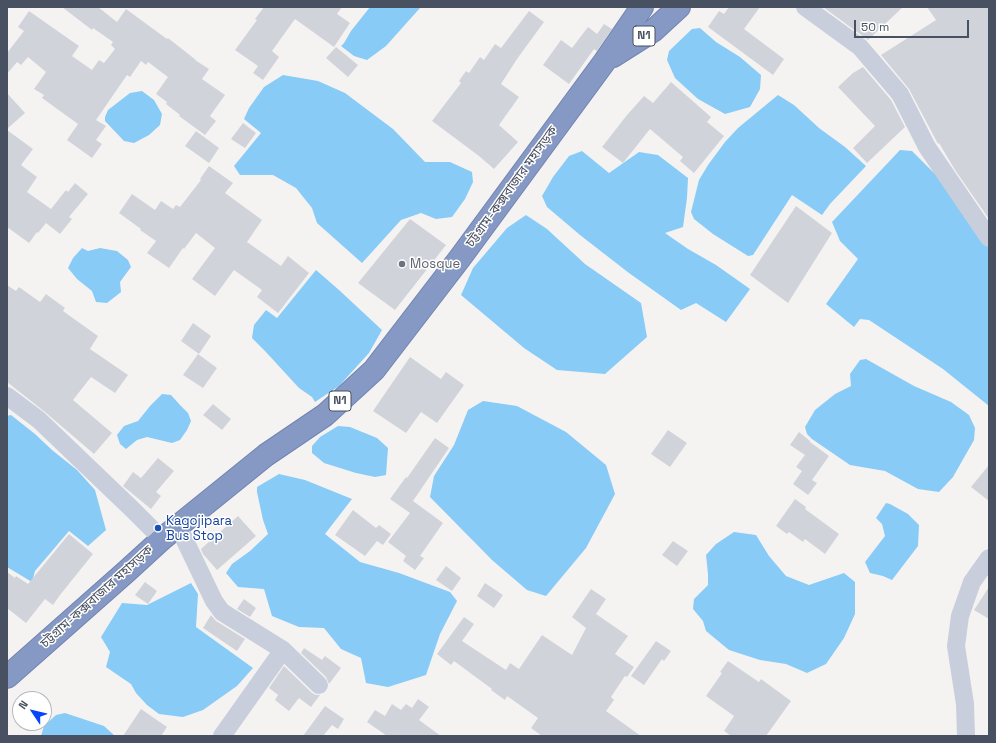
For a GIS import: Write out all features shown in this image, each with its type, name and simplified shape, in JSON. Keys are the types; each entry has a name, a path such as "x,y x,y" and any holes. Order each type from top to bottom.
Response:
{"highway":[{"name":"চট্টগ্রাম-কক্সবাজার মহাসড়ক","path":"7,676 170,533 266,455 325,415 374,370 460,258 605,61 642,7"},
{"name":"চট্টগ্রাম-কক্সবাজার মহাসড়ক","path":"605,61 654,30 679,7"}],"street":[{"path":"805,7 860,47 900,94 927,147 989,238"},
{"path":"7,396 39,420 133,510 170,533 222,612 283,650 319,685"},
{"path":"966,736 965,704 956,646 960,616 972,582 989,558"},
{"path":"222,736 283,650"}],"water":[{"path":"370,7 432,7 420,8 386,46 367,60 354,56 341,46"},
{"path":"700,28 716,42 740,57 761,75 760,89 750,107 725,114 698,99 675,78 667,60 669,51 692,29"},
{"path":"283,75 318,81 345,93 393,129 425,162 450,162 472,172 473,182 465,199 452,217 436,219 421,213 401,220 362,263 317,223 312,208 296,188 273,175 240,175 234,166 261,133 244,119 249,108 264,87"},
{"path":"142,91 154,100 162,114 160,125 149,135 134,143 124,141 105,121 105,117 108,110 130,93"},
{"path":"778,95 794,105 819,128 845,147 866,166 830,204 822,215 792,195 753,255 748,256 713,234 694,219 691,212 699,180 725,142 738,128"},
{"path":"900,150 912,151 942,181 989,246 989,406 943,369 869,320 860,319 854,327 826,304 858,259 840,241 832,222"},
{"path":"582,151 609,173 639,152 658,155 688,178 683,227 665,233 688,249 716,265 750,289 726,322 696,303 681,310 629,273 547,207 542,196 553,177 569,156"},
{"path":"526,215 547,229 585,264 641,303 647,337 605,374 557,370 524,348 461,295 473,268 507,228"},
{"path":"82,248 88,251 100,248 117,251 128,260 131,267 120,282 121,292 107,303 96,302 92,291 77,279 68,268 73,258"},
{"path":"316,270 382,330 369,353 339,386 315,402 312,397 299,388 252,338 254,325 266,310 277,318"},
{"path":"866,359 914,386 951,402 969,415 975,428 974,440 953,477 939,492 918,489 885,471 850,465 807,434 805,427 815,410 835,394 851,386 850,374 860,360"},
{"path":"162,394 171,395 188,413 191,421 187,430 180,440 172,443 147,437 137,440 126,449 120,444 117,435 124,426 138,421"},
{"path":"483,401 517,406 566,432 606,465 615,494 586,548 546,596 527,590 492,560 430,497 434,476 454,445 468,410"},
{"path":"11,415 77,470 95,490 106,530 88,546 69,531 35,571 32,582 7,567 7,416"},
{"path":"338,426 350,427 377,438 388,448 386,475 375,477 356,473 324,463 312,453 312,446 320,437"},
{"path":"279,474 305,480 352,499 325,534 360,562 399,573 450,592 457,601 440,634 426,675 388,687 366,683 361,658 341,649 324,628 299,627 272,616 264,589 238,587 226,573 232,564 250,551 268,534 263,520 257,487"},
{"path":"886,503 908,514 919,525 918,546 892,580 870,573 865,562 885,536 882,524 876,518"},
{"path":"734,532 756,535 769,556 786,576 809,585 844,573 855,582 855,614 844,638 826,664 807,673 786,664 760,660 729,650 706,631 703,621 693,609 694,599 708,585 706,555 716,544"},
{"path":"191,583 198,594 196,627 253,668 237,686 203,710 183,717 159,714 147,705 136,693 131,684 106,667 110,652 101,637 122,603 147,605"},
{"path":"65,713 104,726 115,736 41,736 42,731 52,731 52,719 56,715"}],"building":[{"path":"62,7 98,7 117,22 126,9 209,69 202,79 225,95 210,116 216,121 205,135 179,116 180,115 166,104 167,102 156,94 168,77 148,62 146,65 141,61 130,77 127,75 96,120 106,126 96,140 102,144 92,158 67,140 78,124 42,98 44,95 34,89 46,72 28,57 21,65 17,62 7,74 7,53 24,31 18,27 29,11 79,46 72,56 92,70 99,60 104,63 115,49 111,45 113,42 93,28 92,30"},
{"path":"264,7 342,7 337,14 350,23 334,47 295,19 272,51 279,57 263,80 253,73 258,66 235,50 257,20 255,19"},
{"path":"729,7 760,7 744,29 784,59 773,75 708,27 719,11 724,14"},
{"path":"823,7 903,7 868,40"},
{"path":"927,7 989,7 989,219 955,170 939,143 938,144 909,89 881,55 936,20"},
{"path":"529,11 544,22 501,84 519,97 499,125 518,142 494,169 432,121 461,83 459,81 466,71 469,73 480,57 484,60 495,44 501,48"},
{"path":"604,24 612,29 597,51 594,49 569,84 543,65 561,40 572,48 588,27 597,34"},
{"path":"336,47 358,65 348,77 326,58"},
{"path":"863,67 891,100 905,127 867,163 853,148 875,126 838,87 853,73"},
{"path":"671,82 711,117 707,122 724,136 694,173 680,161 683,157 650,129 623,163 602,147 644,96 653,103"},
{"path":"7,93 25,113 7,129"},
{"path":"243,123 256,133 245,148 231,139"},
{"path":"7,130 33,149 21,165 37,177 27,192 51,209 66,190 68,192 75,183 88,194 69,217 72,219 60,234 46,223 29,243 7,227"},
{"path":"196,131 219,148 209,163 185,146"},
{"path":"209,166 233,183 225,193 262,220 247,242 281,266 288,256 309,273 278,313 257,297 262,290 234,270 215,296 192,279 215,248 196,233 169,268 147,253 156,241 119,213 132,194 155,210 161,201 173,209 176,205 180,207 201,180 200,179"},
{"path":"796,206 832,233 788,303 750,275"},
{"name":"Mosque","path":"410,219 446,245 395,310 358,283"},
{"path":"7,285 16,291 19,287 40,302 46,294 65,308 63,311 98,336 90,349 128,375 115,393 91,377 73,400 112,433 94,454 7,382"},
{"path":"193,323 211,336 199,354 181,341"},
{"path":"198,354 217,368 203,388 183,375"},
{"path":"410,357 441,379 446,372 464,385 437,423 421,412 406,433 373,411"},
{"path":"213,404 231,419 222,430 203,415"},
{"path":"668,430 687,443 670,467 651,454"},
{"path":"799,432 829,456 812,480 817,483 808,495 793,484 802,471 796,467 805,455 790,445"},
{"path":"435,438 449,448 413,501 443,523 420,556 424,558 415,570 403,561 406,556 388,542 410,513 390,499 406,477 407,478"},
{"path":"158,458 174,471 156,492 161,496 151,509 123,486 133,472 141,478"},
{"path":"989,465 989,501 971,487"},
{"path":"795,499 806,507 805,509 839,534 825,554 805,539 803,542 789,532 787,534 776,526"},
{"path":"353,510 376,528 379,525 391,534 383,545 377,541 365,556 335,535"},
{"path":"238,516 256,536 217,570 203,554 201,549"},
{"path":"69,534 93,554 53,605 45,599 26,623 7,608 7,572 15,578 16,576 28,584"},
{"path":"673,541 688,551 677,566 662,555"},
{"path":"446,566 461,578 452,591 436,580"},
{"path":"145,582 157,591 148,604 135,595"},
{"path":"485,583 503,595 494,608 477,596"},
{"path":"989,587 989,619 974,610"},
{"path":"591,589 606,599 596,614 628,636 615,654 634,667 627,677 625,676 611,697 614,700 606,711 641,736 542,736 531,728 538,718 507,696 505,700 454,661 451,665 437,654 464,617 474,624 462,641 506,670 510,663 519,669 542,635 572,655 586,628 572,617"},
{"path":"244,599 256,608 250,617 237,609"},
{"path":"211,615 216,621 245,639 237,651 203,628"},
{"path":"656,641 671,651 664,661 662,659 644,685 631,676"},
{"path":"304,648 322,660 325,656 341,668 329,684 326,677 301,653"},
{"path":"728,661 759,682 761,679 791,701 766,736 731,736 724,731 734,716 706,696 722,673 720,672"},
{"path":"284,666 312,693 320,695 311,707 299,698 289,711 275,700 278,695 269,688"},
{"path":"418,699 429,707 419,720 441,736 387,736 367,722 375,710 385,716 392,704 401,710 406,704 412,708"},
{"path":"325,706 344,719 338,729 332,725 323,736 303,736"},
{"path":"141,709 167,727 161,736 123,736"}],"place":[{"name":"Mosque","path":"402,264"},
{"name":"Kagojipara Bus Stop","path":"158,528"}]}
